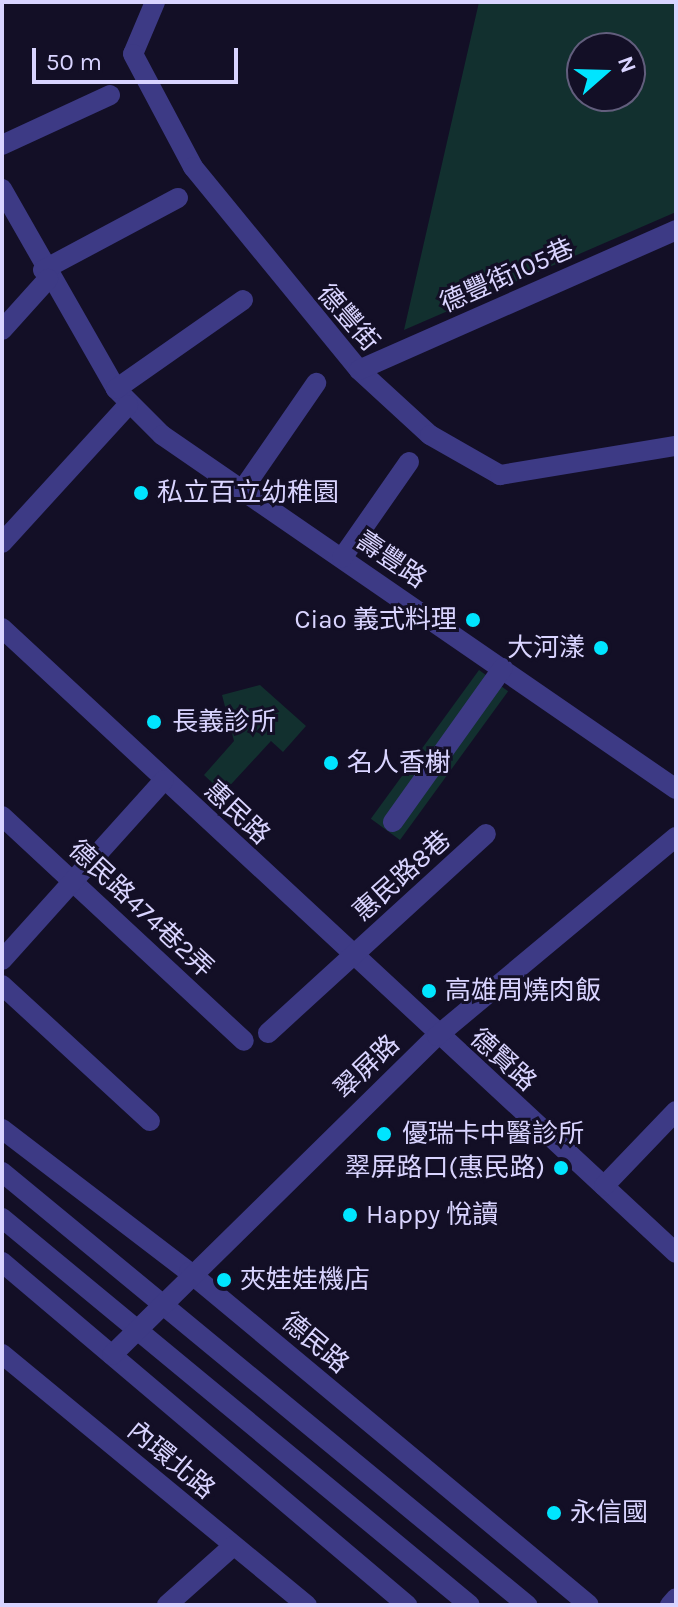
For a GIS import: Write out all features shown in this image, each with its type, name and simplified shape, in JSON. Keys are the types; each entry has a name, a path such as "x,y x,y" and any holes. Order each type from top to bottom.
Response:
{"street":[{"name":"德豐街","path":"149,4 133,54 144,87 193,167 359,370 430,435 500,475 676,446"},
{"path":"2,145 110,95"},
{"name":"壽豐路","path":"2,189 46,274 122,397 243,489 676,789"},
{"path":"2,330 46,274 178,198"},
{"name":"德豐街105巷","path":"359,370 676,230"},
{"path":"2,543 122,397 243,300"},
{"path":"243,489 316,383"},
{"path":"342,558 409,462"},
{"name":"惠民路","path":"2,628 437,1036"},
{"path":"393,822 503,668"},
{"path":"2,960 164,780"},
{"name":"德民路474巷2弄","path":"2,816 244,1041"},
{"name":"惠民路8巷","path":"268,1033 486,834"},
{"name":"翠屏路","path":"112,1355 140,1329 189,1272 437,1036 676,837"},
{"path":"2,985 150,1121"},
{"name":"德賢路","path":"437,1036 676,1253"},
{"path":"604,1186 676,1111"},
{"name":"德民路","path":"2,1129 189,1272 589,1605"},
{"path":"2,1172 165,1300 527,1605"},
{"path":"2,1218 140,1329 470,1605"},
{"path":"2,1262 407,1605"},
{"name":"內環北路","path":"2,1354 307,1605"},
{"path":"167,1605 233,1546"},
{"path":"670,1605 676,1598"}],"green space":[{"path":"479,2 676,2 676,212 404,330"},
{"path":"479,670 508,691 400,840 371,819"},
{"path":"260,685 306,726 283,752 271,741 223,793 204,775 234,741 222,695"}],"place":[{"name":"私立百立幼稚園","path":"141,493"},
{"name":"Ciao 義式料理","path":"473,620"},
{"name":"大河漾","path":"601,648"},
{"name":"長義診所","path":"154,722"},
{"name":"名人香榭","path":"331,763"},
{"name":"高雄周燒肉飯","path":"429,991"},
{"name":"優瑞卡中醫診所","path":"384,1134"},
{"name":"翠屏路口(惠民路)","path":"561,1168"},
{"name":"Happy 悅讀","path":"350,1215"},
{"name":"夾娃娃機店","path":"224,1280"},
{"name":"永信國","path":"554,1513"}]}
